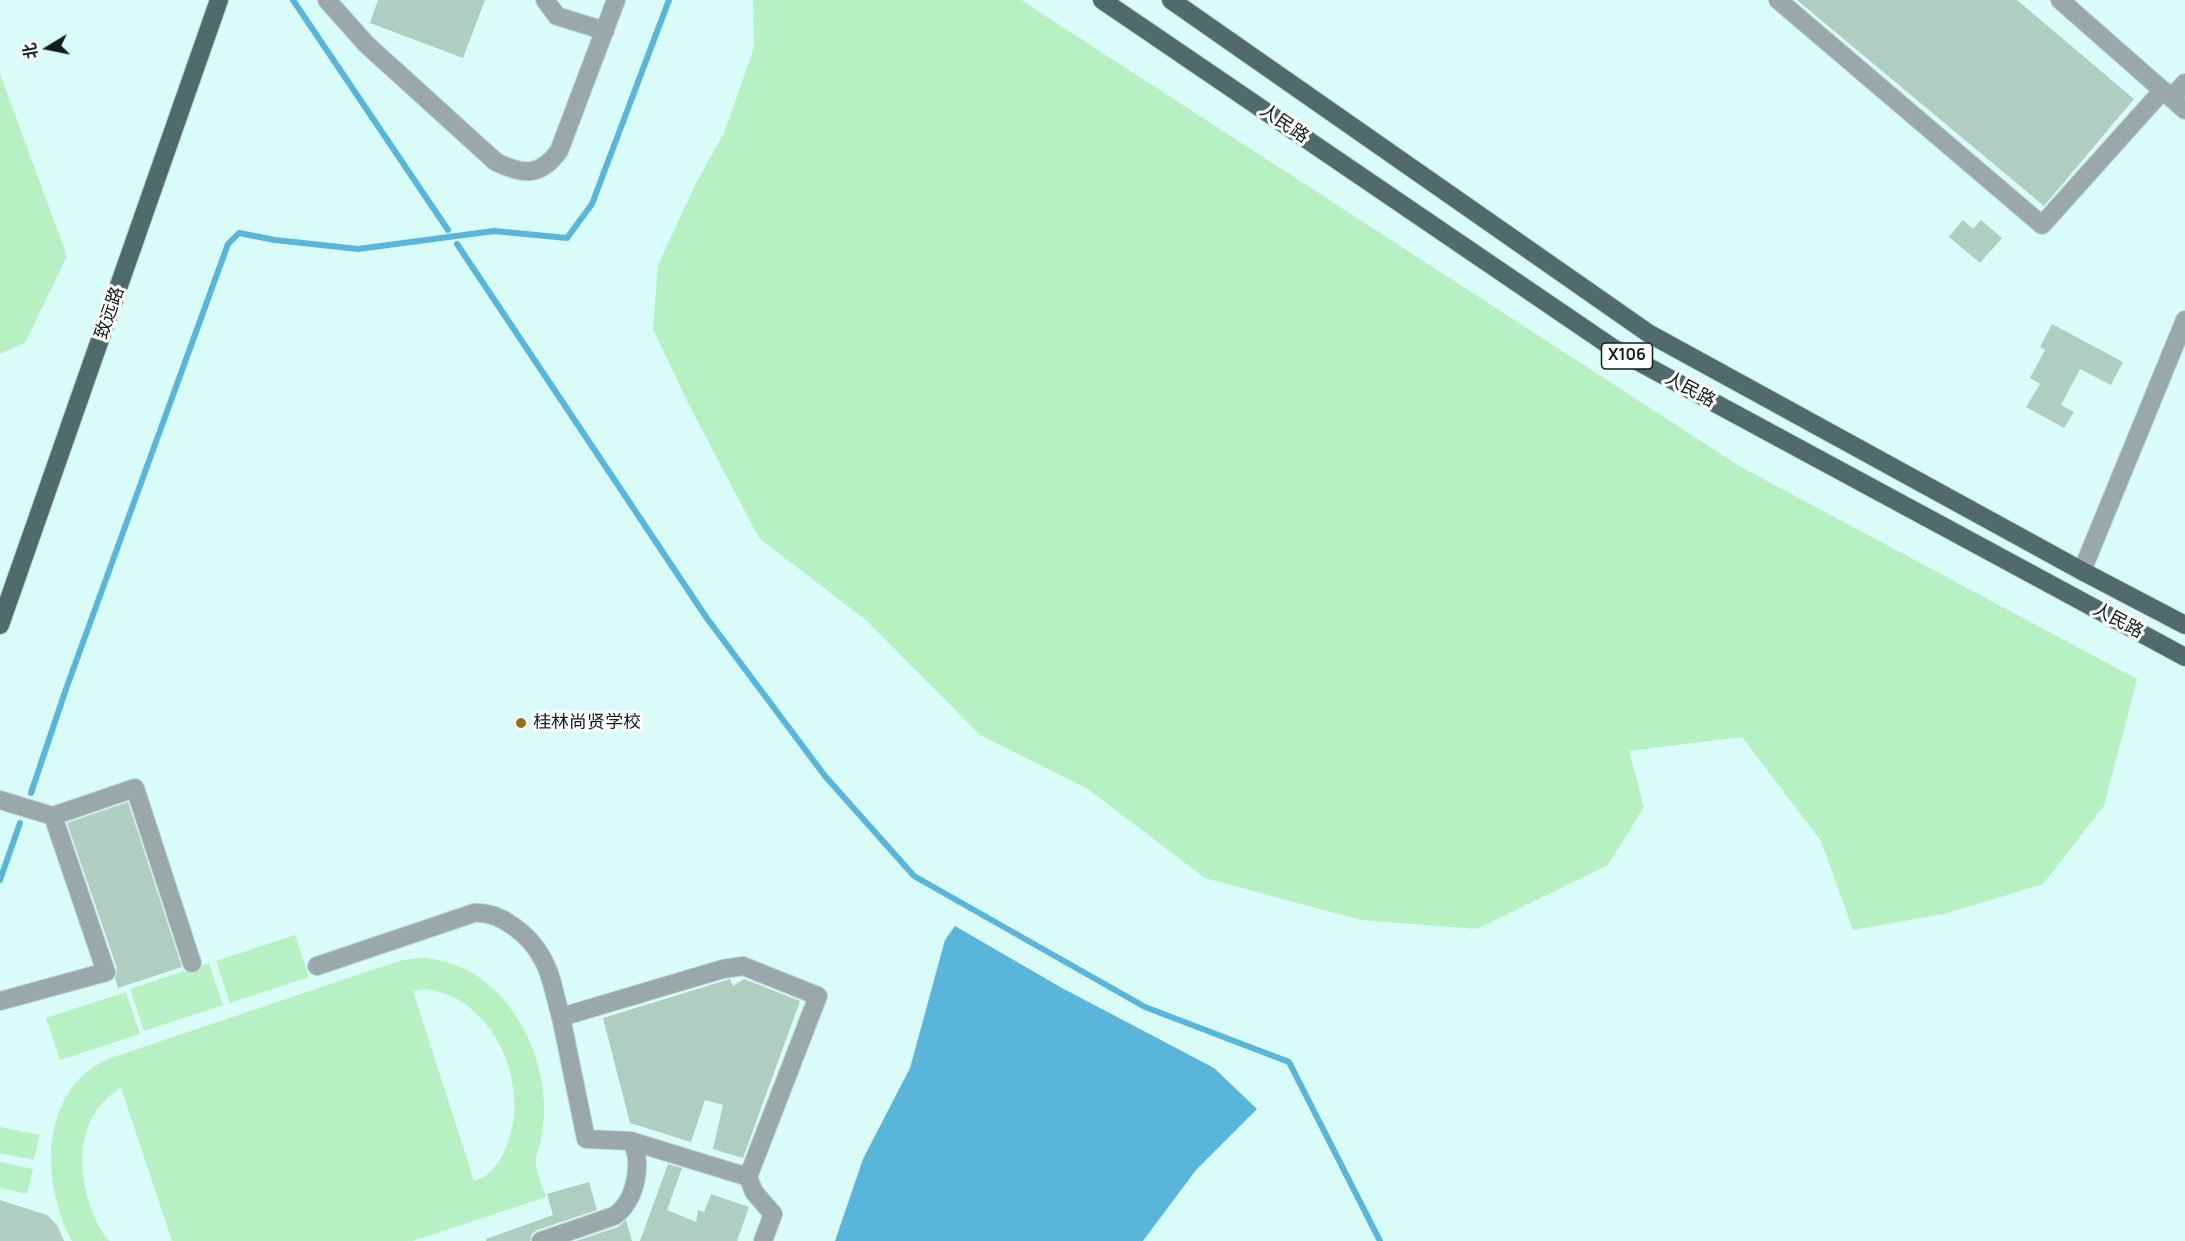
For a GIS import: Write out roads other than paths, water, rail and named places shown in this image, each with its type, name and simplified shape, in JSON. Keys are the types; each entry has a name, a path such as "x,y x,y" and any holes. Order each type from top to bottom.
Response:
{"main road":[{"name":"人民路","path":"1102,0 1613,348 2185,657"},
{"name":"人民路","path":"1171,0 1648,333 2185,625"},
{"name":"致远路","path":"0,626 216,3"}],"street":[{"path":"327,0 366,44 496,162 523,172 542,168 559,151 616,0"},
{"path":"545,0 557,16 605,31"},
{"path":"1778,0 2042,225 2173,99 2185,83"},
{"path":"2061,0 2173,99"},
{"path":"2082,571 2185,320"},
{"path":"0,800 53,816 135,788 192,963"},
{"path":"0,1001 106,972 53,816"},
{"path":"317,966 474,913 487,913 501,919 515,929 540,954 546,965 561,1017 586,1139 630,1141 748,1177"},
{"path":"561,1017 723,969 743,966 818,996 748,1177 754,1192 773,1214 763,1241"},
{"path":"541,1241 614,1216 621,1211 633,1186 637,1162 634,1145 630,1141"}],"water":[{"path":"955,926 1062,988 1214,1068 1257,1109 1196,1170 1143,1241 835,1241 863,1159 910,1068 945,940"}],"waterway":[{"path":"293,0 448,230"},
{"path":"31,793 66,689 228,244 239,233 275,240 358,249 494,231 567,238 592,204 669,0"},
{"path":"457,244 706,617 825,776 914,876 1145,1007 1289,1062 1380,1241"},
{"path":"0,880 20,823"}],"place":[{"name":"桂林尚贤学校","path":"521,723"}]}
